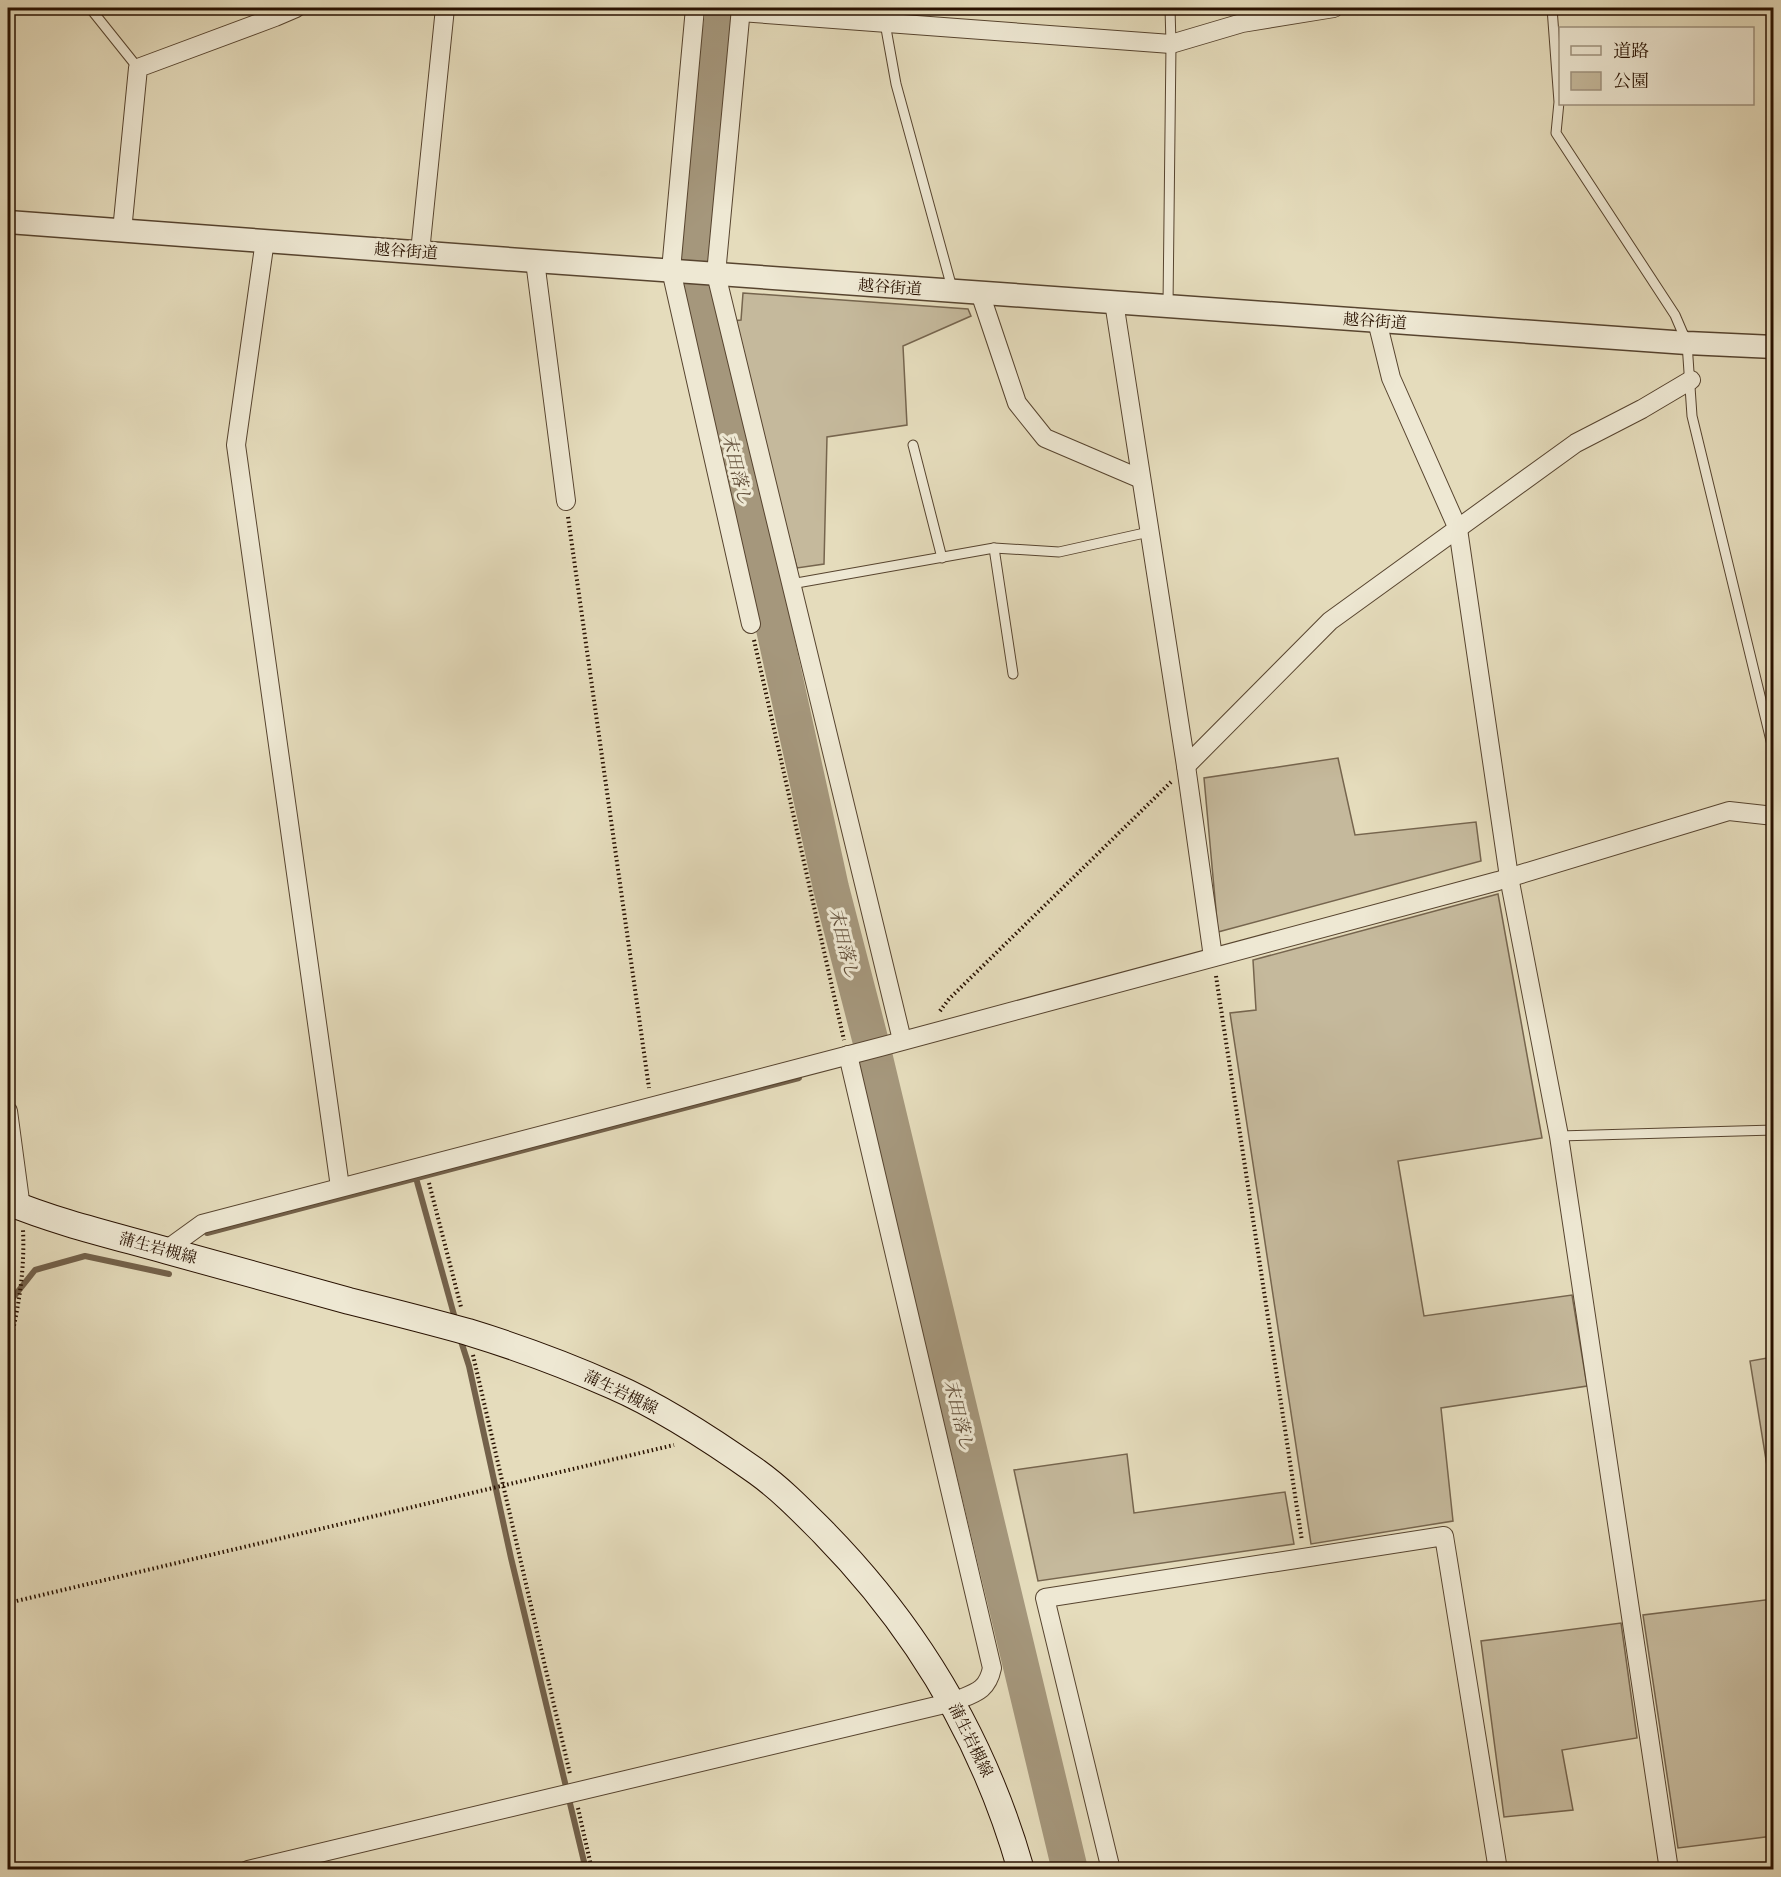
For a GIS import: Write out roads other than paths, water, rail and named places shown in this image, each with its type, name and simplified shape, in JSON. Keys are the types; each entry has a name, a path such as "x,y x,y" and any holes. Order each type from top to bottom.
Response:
{"main road":[{"name":"蒲生岩槻線","path":"14,1205 123,1239 468,1332 557,1363 616,1387 759,1473 799,1508 853,1563 906,1629 953,1702 981,1760 1002,1808 1021,1869"}],"street":[{"path":"122,231 138,68 296,8"},
{"path":"420,252 445,8"},
{"path":"694,8 671,270 751,624"},
{"path":"903,1040 716,274 740,10 1171,44 1242,23 1267,13 1334,8"},
{"name":"越谷街道","path":"8,222 1687,343 1773,346"},
{"path":"265,240 236,445 340,1187"},
{"path":"535,261 566,501"},
{"path":"980,293 1017,403 1045,438 1141,479"},
{"path":"1114,302 1214,957"},
{"path":"1377,321 1391,378 1458,529 1509,878 1559,1136 1669,1869"},
{"path":"1186,766 1330,621 1576,442 1642,409 1691,380"},
{"path":"166,1250 202,1224 848,1055 1509,878 1729,811 1773,816"},
{"path":"248,1869 953,1702 982,1690 990,1680 992,1668 848,1055"},
{"path":"8,1111 14,1205"},
{"path":"1111,1869 1045,1599 1444,1536 1498,1869"}],"lane":[{"path":"90,8 138,68"},
{"path":"1168,306 1170,8"},
{"path":"1552,8 1559,102 1556,133 1675,315 1687,343 1692,416 1773,753"},
{"path":"885,23 896,84 952,291"},
{"path":"913,445 942,558"},
{"path":"791,584 994,548 1059,552 1149,532"},
{"path":"994,548 1013,674"},
{"path":"1559,1136 1773,1130"}],"waterway":[{"name":"末田落し","path":"724,8 713,77 694,252 698,308 751,524 831,888 875,1058 1070,1870"},
{"path":"207,1233 799,1078"},
{"path":"416,1178 456,1322"},
{"path":"8,1304 35,1270 85,1256 169,1274"},
{"path":"460,1338 469,1366 511,1558 586,1870"}]}
